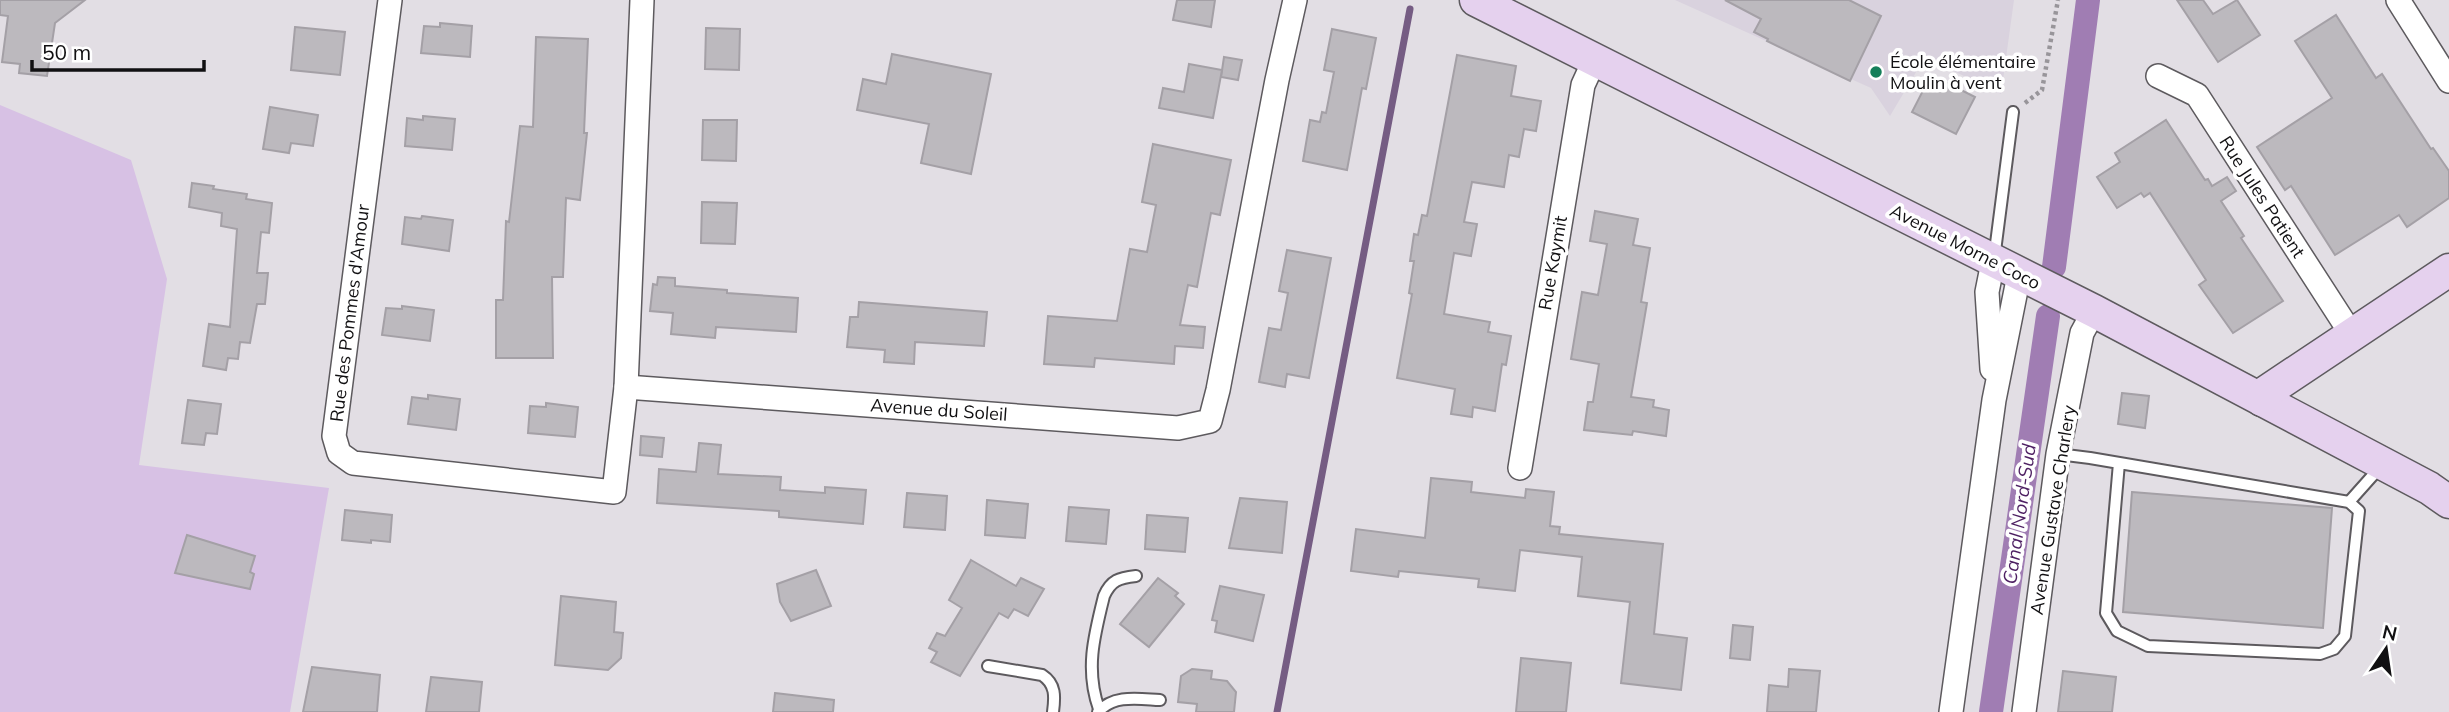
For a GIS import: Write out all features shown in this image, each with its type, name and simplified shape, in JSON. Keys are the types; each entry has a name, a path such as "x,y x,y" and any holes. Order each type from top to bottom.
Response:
{"street":[{"name":"Rue des Pommes d'Amour","path":"390,0 334,436 339,453 353,463 614,492 626,387"},
{"path":"626,387 642,0"},
{"name":"Avenue du Soleil","path":"626,387 1178,428 1210,421 1219,390 1277,80 1295,0"},
{"name":"Avenue Morne Coco","path":"1476,0 2094,311 2428,488 2449,502"},
{"path":"2398,0 2449,81"},
{"name":"Rue Kaymit","path":"1520,468 1583,85 1594,61"},
{"name":"Rue Jules Patient","path":"2158,76 2197,95 2352,335"},
{"path":"1951,712 1994,400 2006,268"},
{"path":"2262,400 2266,392 2449,270"},
{"name":"Avenue Gustave Charlery","path":"2024,712 2058,454 2082,333 2094,311"}],"lane":[{"path":"2006,268 2013,112"},
{"path":"2058,454 2119,463 2349,502 2359,511 2345,636 2334,649 2320,653 2148,646 2117,631 2106,613 2119,463"},
{"path":"2349,502 2383,464"},
{"path":"1136,576 1116,579 1108,586 1104,596 1091,664 1092,689 1099,711 1112,702 1125,698 1160,700"},
{"path":"988,666 1042,675 1049,679 1055,699 1053,712"}],"path":[{"path":"2013,112 2042,90 2058,0"}],"shaded area":[{"name":"École élémentaire Moulin à vent","path":"1675,0 2014,0 2001,94 1925,57 1890,116 1871,88"},
{"path":"0,105 131,160 167,279 139,465 329,488 290,712 0,712"}],"building":[{"path":"0,0 85,0 55,23 47,76 19,73 20,64 2,62 8,16 0,15"},
{"path":"1177,0 1215,0 1211,27 1173,20"},
{"path":"1725,0 1849,0 1881,16 1850,81 1767,41 1768,39 1754,32 1761,19"},
{"path":"2177,0 2203,0 2213,14 2237,0 2260,35 2218,62"},
{"path":"2336,15 2376,78 2382,74 2431,149 2433,148 2449,171 2449,198 2407,227 2399,215 2335,255 2291,186 2285,190 2257,147 2332,98 2295,41"},
{"path":"440,23 472,26 470,57 421,53 424,26 440,27"},
{"path":"295,27 345,32 340,75 291,70"},
{"path":"706,28 740,29 739,70 705,69"},
{"path":"1332,29 1376,38 1366,89 1362,88 1347,170 1303,161 1310,120 1320,122 1322,112 1326,113 1334,72 1324,70"},
{"path":"536,37 588,39 584,133 587,133 580,200 566,198 563,277 552,277 553,358 496,358 496,300 503,300 506,221 509,222 520,126 533,127"},
{"path":"892,54 991,74 971,174 921,163 929,124 857,110 863,79 886,84"},
{"path":"1457,55 1516,66 1511,96 1541,101 1536,131 1524,129 1519,157 1509,155 1504,187 1472,182 1464,222 1477,224 1471,256 1454,253 1444,314 1490,322 1488,332 1511,336 1506,365 1502,364 1495,411 1473,407 1472,417 1451,414 1455,389 1397,378 1412,294 1409,293 1414,261 1410,261 1414,234 1418,235 1422,215 1427,216"},
{"path":"1224,57 1242,60 1238,80 1221,77"},
{"path":"1189,64 1222,70 1213,118 1159,108 1163,88 1184,92"},
{"path":"1931,75 1975,97 1956,134 1912,112"},
{"path":"270,107 318,115 313,146 291,143 289,153 263,149"},
{"path":"423,116 455,119 452,150 405,146 407,118 423,120"},
{"path":"703,120 737,120 736,161 702,160"},
{"path":"2166,120 2205,180 2208,179 2212,186 2227,177 2236,191 2221,201 2244,236 2241,238 2283,301 2233,333 2199,285 2206,280 2150,193 2144,197 2141,193 2117,208 2097,177 2120,162 2115,153"},
{"path":"1153,144 1231,160 1220,215 1211,213 1197,287 1188,285 1180,325 1205,327 1203,348 1175,346 1174,364 1095,358 1094,367 1044,364 1048,316 1117,321 1130,249 1147,252 1156,205 1142,202"},
{"path":"192,183 247,194 246,199 272,203 269,233 261,232 257,273 268,273 265,304 257,304 250,343 240,342 238,359 228,358 226,370 203,366 209,324 230,327 237,229 221,226 222,213 189,207"},
{"path":"702,202 737,203 735,244 701,243"},
{"path":"1595,211 1638,219 1633,245 1650,248 1641,302 1647,303 1631,397 1654,400 1653,407 1669,410 1666,436 1633,431 1632,435 1584,430 1588,402 1593,402 1599,364 1571,359 1582,292 1598,295 1607,244 1590,241"},
{"path":"422,216 453,220 449,251 402,244 405,217 421,219"},
{"path":"1287,250 1331,258 1309,378 1287,374 1285,387 1259,382 1269,328 1281,330 1288,293 1279,291"},
{"path":"658,277 675,278 675,286 798,298 796,332 716,327 715,338 671,334 673,313 650,311 653,284 657,285"},
{"path":"859,302 987,312 984,346 915,342 914,364 884,362 885,350 847,347 850,317 858,317"},
{"path":"402,306 434,310 430,341 382,335 386,308 402,309"},
{"path":"2122,393 2149,396 2145,428 2118,424"},
{"path":"428,395 460,399 456,430 408,424 412,397 428,399"},
{"path":"188,400 221,404 217,434 206,433 204,445 182,443"},
{"path":"546,403 578,407 575,437 528,433 530,406 546,407"},
{"path":"641,436 664,438 662,457 640,455"},
{"path":"699,443 721,445 718,474 781,477 780,490 825,493 825,487 866,490 863,524 779,517 779,511 657,503 659,469 696,472"},
{"path":"1431,478 1472,482 1471,492 1525,498 1526,489 1554,492 1550,526 1560,527 1559,534 1663,544 1654,634 1687,638 1681,690 1621,683 1630,602 1578,596 1582,557 1520,550 1515,591 1478,587 1479,579 1399,571 1398,577 1351,571 1356,529 1425,538"},
{"path":"2132,492 2332,508 2323,628 2123,612"},
{"path":"907,493 947,496 945,530 904,527"},
{"path":"1240,498 1287,502 1282,553 1229,548"},
{"path":"987,500 1028,504 1025,538 985,535"},
{"path":"1069,507 1109,510 1106,544 1066,541"},
{"path":"345,510 392,515 390,542 342,540"},
{"path":"1147,515 1188,518 1185,552 1145,549"},
{"path":"187,535 255,556 250,572 254,574 250,589 175,573"},
{"path":"971,560 1016,586 1021,578 1044,589 1028,616 1014,609 1008,618 999,613 960,676 931,662 937,652 929,648 937,633 945,636 962,608 949,600"},
{"path":"816,570 831,606 791,621 780,602 777,584"},
{"path":"1158,578 1178,593 1175,596 1184,604 1149,647 1120,624"},
{"path":"1220,586 1264,595 1253,641 1215,632 1217,621 1212,620"},
{"path":"561,596 616,602 614,632 623,633 621,658 608,670 555,665"},
{"path":"1733,625 1753,627 1750,660 1730,658"},
{"path":"1521,658 1571,663 1566,712 1516,712"},
{"path":"312,667 380,675 377,712 303,712"},
{"path":"1192,669 1212,671 1211,679 1227,681 1236,692 1234,712 1196,712 1197,704 1178,702 1181,676"},
{"path":"1789,669 1820,671 1816,712 1767,712 1769,685 1788,687"},
{"path":"2063,671 2116,677 2112,712 2058,712"},
{"path":"431,677 482,682 479,712 426,712"},
{"path":"775,693 834,700 833,712 773,712"}],"waterway":[{"name":"Canal Nord-Sud","path":"2054,267 2088,0"},
{"path":"1277,712 1410,9"},
{"name":"Canal Nord-Sud","path":"1991,712 2048,316"}],"place":[{"name":"École élémentaire Moulin à vent","path":"1876,72"}]}
